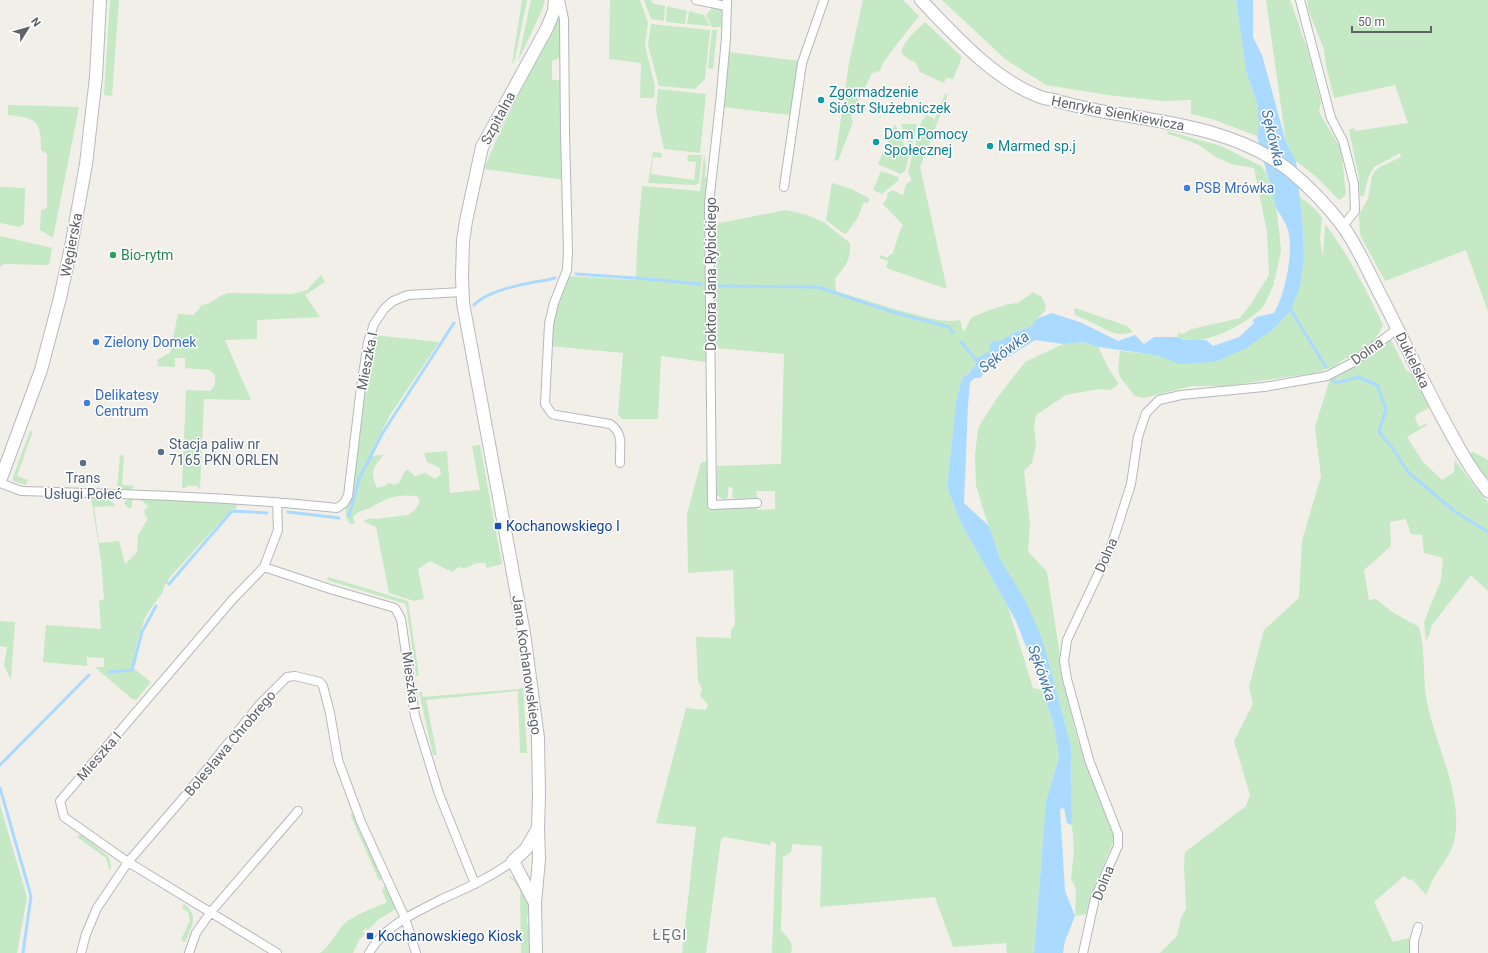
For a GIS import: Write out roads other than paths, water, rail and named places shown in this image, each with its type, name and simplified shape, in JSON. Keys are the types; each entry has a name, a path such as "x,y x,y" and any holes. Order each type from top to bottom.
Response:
{"main road":[{"name":"Węgierska","path":"0,482 42,370 71,247 86,164 95,84 100,0"},
{"name":"Szpitalna","path":"462,292 464,234 482,147 547,28 554,11 555,0"},
{"name":"Henryka Sienkiewicza","path":"921,0 969,49 1008,80 1038,96 1087,108 1188,127 1228,138 1263,154 1288,170 1326,205"},
{"name":"Dukielska","path":"1326,205 1343,226 1353,244 1398,329 1442,419 1462,454 1487,489"},
{"name":"Jana Kochanowskiego","path":"462,292 529,661 538,738 538,828 526,849 518,857"},
{"path":"536,953 535,903 539,859 538,828"},
{"path":"535,903 518,857 539,859"}],"street":[{"path":"560,0 564,19 568,251 567,270 554,303 549,324 545,404 552,414 610,424 617,428 620,434 620,463"},
{"path":"696,0 726,3"},
{"path":"784,186 802,63 824,0"},
{"path":"1300,0 1331,118 1343,142 1354,184 1356,211 1343,226"},
{"name":"Doktora Jana Rybickiego","path":"726,3 726,38 721,98 709,203 712,505 757,503"},
{"name":"Mieszka I","path":"128,862 64,817 60,801 233,599 264,567 278,530 277,502 337,508 344,503 348,496 368,342 374,324 384,309 393,301 408,295 462,292"},
{"name":"Dolna","path":"1083,953 1095,898 1118,846 1118,834 1089,760 1066,679 1064,661 1067,640 1111,547 1131,484 1138,437 1146,413 1159,400 1181,395 1264,387 1327,376 1352,363 1398,329"},
{"path":"0,482 21,491 144,495 277,502"},
{"name":"Mieszka I","path":"264,567 330,589 395,608 401,619 416,716 439,794 474,884"},
{"name":"Bolesława Chrobrego","path":"128,862 190,790 260,704 287,677 296,676 320,682 323,686 330,713 338,760 361,822 405,918"},
{"path":"189,953 196,933 210,913 298,811"},
{"name":"Jana Kochanowskiego","path":"369,953 376,941 405,918 499,871 518,857"},
{"path":"81,953 86,934 97,908 128,862 277,953"},
{"path":"405,918 416,953"},
{"path":"1414,953 1414,941 1418,927"}],"water":[{"name":"Sękówka","path":"1236,0 1253,0 1253,37 1262,55 1286,142 1296,161 1303,229 1304,259 1300,286 1291,310 1272,330 1248,347 1215,362 1179,364 1162,357 1098,347 1084,342 1063,344 1035,340 1002,361 985,367 980,378 975,378 970,382 964,503 989,526 1000,559 1025,600 1041,636 1071,746 1072,825 1067,823 1064,808 1060,809 1065,891 1075,916 1065,941 1063,953 1034,953 1046,801 1059,757 1054,725 1043,690 1016,621 961,523 947,487 956,402 962,378 969,373 976,364 975,360 991,350 989,343 1002,340 1015,332 1032,326 1036,319 1052,313 1082,323 1118,341 1135,335 1144,344 1154,337 1178,337 1184,340 1206,340 1213,346 1239,337 1254,323 1253,320 1257,317 1274,313 1285,284 1289,261 1290,239 1287,227 1276,208 1257,136 1259,128 1257,103 1246,71"}],"waterway":[{"path":"576,274 635,278"},
{"path":"547,280 555,278"},
{"path":"636,278 701,284"},
{"path":"474,305 488,295 498,291 519,285 547,280"},
{"path":"719,286 818,287 896,313 949,327 953,333"},
{"path":"1289,307 1326,367"},
{"path":"349,516 359,479 382,434 454,323"},
{"name":"Sękówka","path":"961,342 978,362"},
{"path":"1333,380 1336,383 1358,377 1377,385 1386,409 1379,432 1391,446 1408,472 1454,511"},
{"path":"169,584 232,511 267,513"},
{"path":"288,512 339,518"},
{"path":"1456,512 1488,532"},
{"path":"109,672 132,670 142,632 156,606"},
{"path":"0,765 89,675"},
{"path":"0,788 31,896 23,953"}],"place":[{"name":"Zgormadzenie Sióstr Służebniczek","path":"821,100"},
{"name":"Dom Pomocy Społecznej","path":"876,142"},
{"name":"Marmed sp.j","path":"990,146"},
{"name":"PSB Mrówka","path":"1187,188"},
{"name":"Bio-rytm","path":"113,255"},
{"name":"Zielony Domek","path":"96,342"},
{"name":"Delikatesy Centrum","path":"87,403"},
{"name":"Stacja paliw nr 7165 PKN ORLEN","path":"161,452"},
{"name":"Trans Usługi Połeć","path":"83,463"},
{"name":"Kochanowskiego I","path":"498,526"},
{"name":"Kochanowskiego Kiosk","path":"370,936"}],"district":[{"name":"ŁĘGI","path":"670,935"}]}
